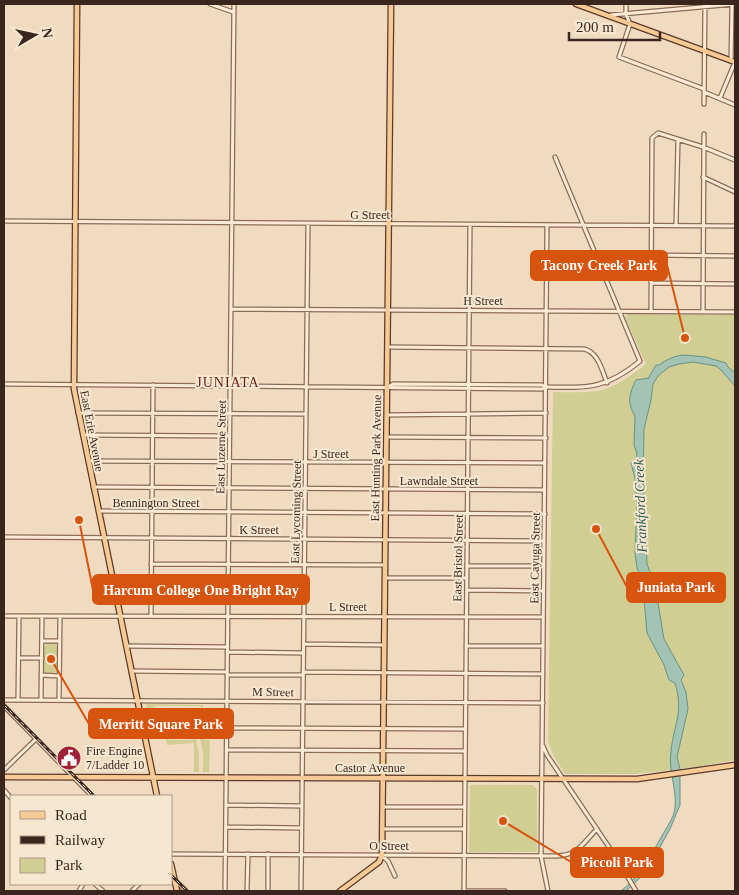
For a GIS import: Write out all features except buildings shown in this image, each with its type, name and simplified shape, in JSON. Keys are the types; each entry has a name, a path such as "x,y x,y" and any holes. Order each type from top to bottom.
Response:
{"main road":[{"name":"East Erie Avenue","path":"77,4 74,384 82,435 157,795"},
{"name":"East Hunting Park Avenue","path":"382,855 391,4"},
{"path":"576,4 734,62"},
{"name":"Castor Avenue","path":"4,777 637,779 735,765"},
{"path":"340,891 379,862 382,855"},
{"path":"173,878 177,891"}],"street":[{"path":"210,4 234,12"},
{"name":"East Luzerne Street","path":"226,891 234,4"},
{"path":"626,4 626,14 630,24 619,57 704,90 735,105"},
{"path":"608,16 705,6 734,5 734,62 720,98"},
{"path":"704,104 705,6"},
{"path":"652,311 652,138 658,133 703,147 735,160"},
{"path":"703,311 704,134"},
{"path":"676,225 678,140"},
{"path":"4,384 387,387 393,384 469,387 542,385 546,387 586,388 607,383 618,378 640,361 556,157"},
{"path":"703,177 735,192"},
{"name":"G Street","path":"4,222 735,226"},
{"name":"East Lycoming Street","path":"301,891 308,224"},
{"name":"East Bristol Street","path":"464,891 470,225"},
{"name":"East Cayuga Street","path":"547,225 541,856 548,891"},
{"path":"652,255 735,256"},
{"path":"652,283 735,284"},
{"name":"H Street","path":"231,309 735,312"},
{"path":"387,347 589,350 595,355 607,383"},
{"path":"151,616 153,385"},
{"path":"78,413 306,414"},
{"path":"387,415 546,413"},
{"path":"82,435 230,436"},
{"path":"386,437 546,438"},
{"name":"J Street","path":"88,461 545,463"},
{"name":"Lawndale Street","path":"93,487 544,490"},
{"name":"Bennington Street","path":"98,512 545,514"},
{"name":"K Street","path":"4,537 544,541"},
{"path":"151,564 385,565"},
{"path":"467,566 544,566"},
{"path":"385,578 467,578"},
{"path":"151,588 304,589"},
{"path":"467,590 544,591"},
{"name":"L Street","path":"4,616 384,615 543,617"},
{"path":"18,700 19,616"},
{"path":"41,700 42,616"},
{"path":"59,700 60,616"},
{"path":"42,641 60,641"},
{"path":"304,644 384,645"},
{"path":"126,646 228,647"},
{"path":"466,646 544,646"},
{"path":"227,652 304,653"},
{"path":"19,658 42,658"},
{"path":"131,672 543,674"},
{"path":"41,675 59,676"},
{"name":"M Street","path":"4,700 543,703"},
{"path":"4,706 91,795"},
{"path":"227,728 465,729"},
{"path":"4,770 36,739"},
{"path":"542,744 547,755 619,862 635,890"},
{"path":"227,750 465,751"},
{"path":"226,805 302,806"},
{"path":"383,807 465,807"},
{"path":"226,828 301,828"},
{"path":"382,829 464,829"},
{"name":"O Street","path":"172,854 562,856 575,852 597,829"},
{"path":"247,891 248,854"},
{"path":"268,854 268,891"},
{"path":"382,855 388,861 395,876"},
{"path":"173,878 186,891"},
{"path":"464,891 505,891"}],"green space":[{"path":"628,314 735,315 735,760 691,768 635,774 565,774 553,755 548,741 553,392 586,392 611,387 646,364 625,318"},
{"path":"47,643 55,643 58,647 58,670 53,674 45,674 43,666 42,657"},
{"path":"146,704 203,705 204,740 210,740 209,772 203,772 203,753 200,738 202,737 202,708 200,706 155,706 151,709 152,735"},
{"path":"168,738 169,740 196,739 199,753 199,772 194,772 194,743 167,745 166,739"},
{"path":"470,785 533,785 537,790 537,852 469,852"}],"water":[{"name":"Frankford Creek","path":"683,355 706,357 726,363 735,373 735,386 716,366 693,362 669,367 658,376 653,384 644,429 643,475 647,564 655,585 664,639 684,675 681,680 686,692 688,709 677,757 680,769 680,805 670,829 642,876 626,891 621,891 634,879 644,865 670,823 674,812 675,794 670,758 678,718 679,702 675,683 669,680 664,665 647,633 643,587 635,554 637,505 635,478 631,463 635,462 637,454 634,445 635,416 632,412 630,398 636,380 649,378 656,365 673,357"}],"railway":[{"path":"4,705 93,795"},
{"path":"172,876 187,891"}],"place":[{"name":"Tacony Creek Park","path":"685,338"},
{"name":"Harcum College One Bright Ray","path":"79,520"},
{"name":"Juniata Park","path":"596,529"},
{"name":"Merritt Square Park","path":"51,659"},
{"name":"Fire Engine 7/Ladder 10","path":"69,758"},
{"name":"Piccoli Park","path":"503,821"}],"district":[{"name":"JUNIATA","path":"228,382"}]}
